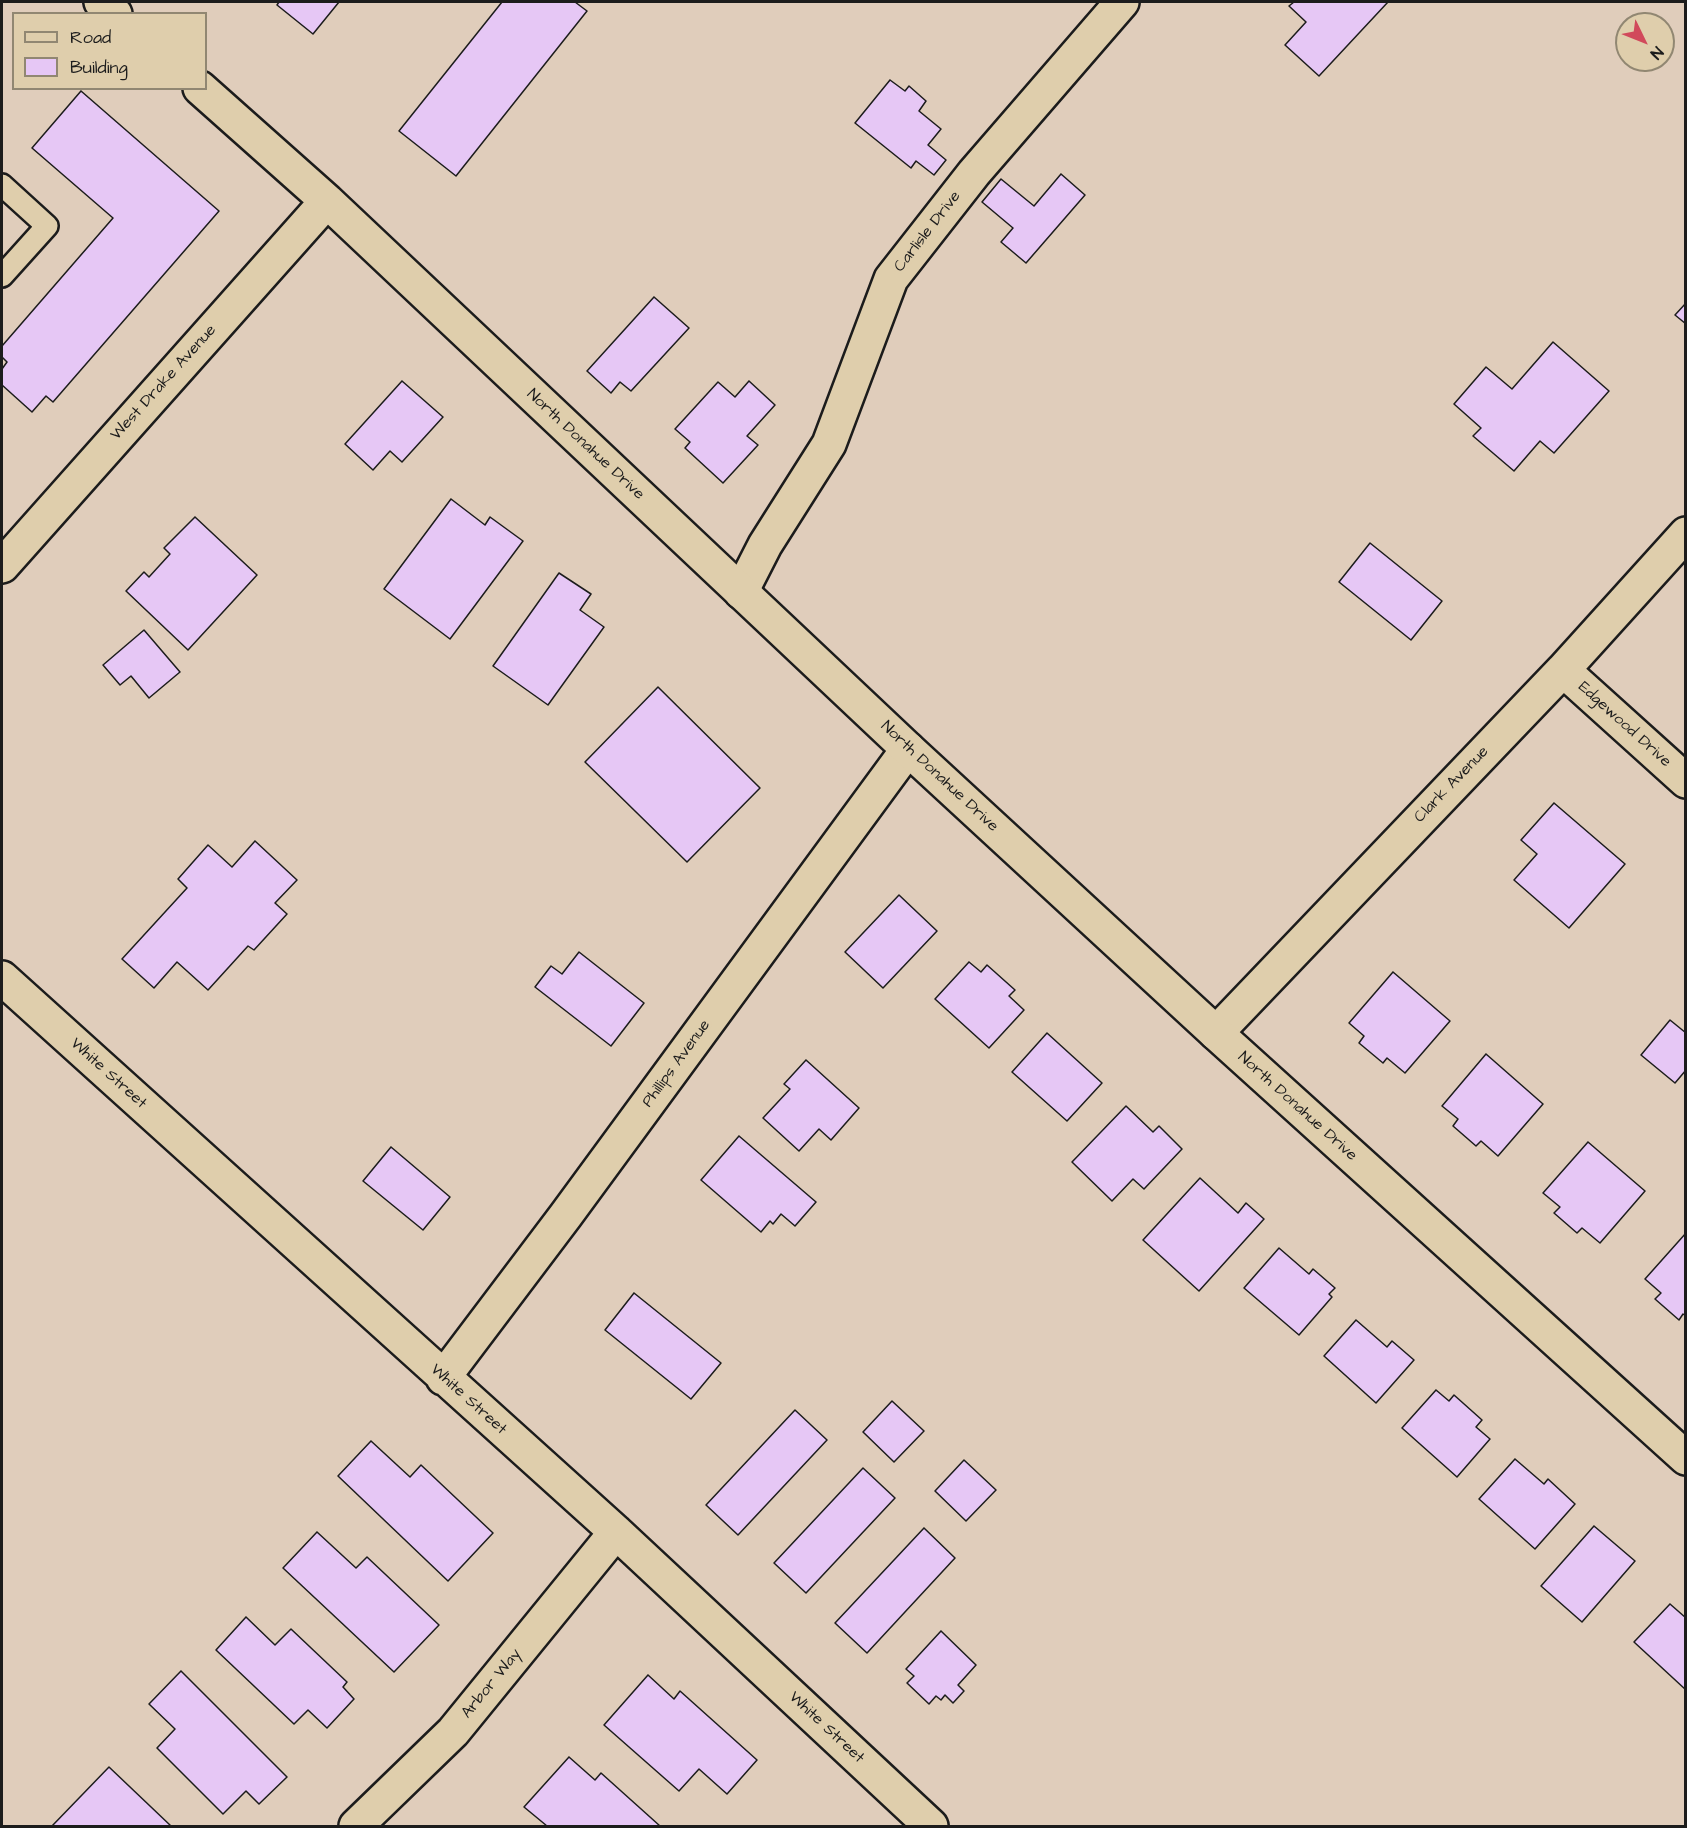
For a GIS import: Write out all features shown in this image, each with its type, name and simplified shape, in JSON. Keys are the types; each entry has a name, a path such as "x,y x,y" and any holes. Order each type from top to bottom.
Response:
{"street":[{"path":"101,2 113,12"},
{"name":"Carlisle Drive","path":"741,592 765,545 829,444 891,279 974,173 1122,2"},
{"name":"North Donahue Drive","path":"202,90 327,201 908,749 1216,1033 1686,1458"},
{"name":"West Drake Avenue","path":"2,566 327,201"},
{"name":"Clark Avenue","path":"1216,1033 1563,670 1686,534"},
{"name":"Edgewood Drive","path":"1563,670 1686,781"},
{"name":"Phillips Avenue","path":"443,1378 566,1215 908,749"},
{"name":"White Street","path":"2,978 616,1532 931,1827"},
{"name":"Arbor Way","path":"356,1827 453,1732 616,1532"}],"lane":[{"path":"2,185 47,226 2,276"}],"building":[{"path":"279,2 339,2 313,34 277,5"},
{"path":"502,2 575,2 587,11 456,176 399,131"},
{"path":"1294,2 1388,2 1319,76 1285,45 1306,22 1289,6"},
{"path":"890,80 905,91 909,86 926,101 919,111 941,129 928,145 946,160 934,175 916,161 911,168 855,123"},
{"path":"81,91 219,211 53,402 46,396 32,412 2,385 2,369 7,362 2,357 2,346 113,218 32,148"},
{"path":"1061,174 1085,195 1026,263 1001,242 1013,228 982,202 1001,179 1034,206"},
{"path":"654,297 689,328 631,391 620,382 611,393 587,371"},
{"path":"1686,303 1686,324 1675,315"},
{"path":"1553,342 1609,391 1554,453 1540,441 1514,471 1473,436 1481,428 1454,404 1486,367 1512,389"},
{"path":"402,381 443,417 402,462 390,451 373,470 345,444"},
{"path":"749,381 775,405 747,436 758,445 723,483 685,448 690,442 675,429 718,382 735,397"},
{"path":"451,499 485,525 490,517 523,541 450,639 384,589"},
{"path":"195,517 257,575 188,650 126,591 144,572 149,577 170,554 164,548"},
{"path":"1370,543 1442,601 1411,640 1339,582"},
{"path":"559,573 591,594 580,610 604,627 548,705 493,666"},
{"path":"144,630 180,672 149,698 131,676 120,685 103,665"},
{"path":"658,687 760,788 687,862 585,762"},
{"path":"1554,803 1625,864 1569,928 1514,880 1537,854 1521,840"},
{"path":"255,841 297,880 275,903 287,914 254,950 248,946 208,990 177,962 154,988 122,959 187,888 178,879 208,845 232,867"},
{"path":"899,895 937,931 883,988 845,952"},
{"path":"579,952 644,1003 611,1046 535,987 551,966 562,974"},
{"path":"969,962 981,972 987,965 1015,990 1009,996 1024,1010 989,1048 935,999"},
{"path":"1393,972 1450,1021 1405,1073 1387,1058 1383,1063 1359,1043 1364,1036 1349,1023"},
{"path":"1670,1020 1686,1033 1686,1070 1675,1083 1641,1055"},
{"path":"1047,1033 1102,1083 1067,1121 1012,1072"},
{"path":"1486,1054 1543,1104 1498,1156 1481,1141 1476,1146 1453,1126 1458,1119 1442,1106"},
{"path":"806,1060 859,1108 831,1140 819,1129 799,1151 763,1118 790,1089 784,1084"},
{"path":"1126,1106 1153,1132 1159,1126 1182,1149 1144,1189 1133,1179 1112,1201 1072,1162"},
{"path":"739,1136 816,1202 795,1226 781,1214 773,1224 770,1221 761,1232 701,1180"},
{"path":"1588,1142 1645,1191 1600,1243 1582,1228 1577,1233 1554,1213 1560,1207 1543,1193"},
{"path":"391,1147 450,1197 423,1230 363,1181"},
{"path":"1200,1178 1238,1213 1246,1203 1264,1219 1199,1291 1143,1240"},
{"path":"1686,1233 1686,1316 1683,1314 1679,1320 1655,1299 1661,1293 1645,1279"},
{"path":"1279,1248 1309,1274 1313,1269 1335,1288 1329,1294 1332,1297 1299,1335 1244,1288"},
{"path":"634,1293 721,1363 691,1399 605,1330"},
{"path":"1356,1320 1387,1347 1392,1341 1414,1360 1376,1403 1324,1356"},
{"path":"1436,1390 1449,1401 1454,1395 1482,1420 1476,1427 1490,1439 1457,1477 1402,1428"},
{"path":"892,1401 924,1431 894,1462 863,1432"},
{"path":"795,1410 827,1440 738,1535 706,1505"},
{"path":"371,1441 410,1477 421,1465 493,1533 448,1581 338,1476"},
{"path":"1515,1459 1544,1484 1548,1479 1575,1504 1535,1549 1479,1499"},
{"path":"964,1460 996,1490 966,1521 935,1491"},
{"path":"863,1468 895,1498 806,1593 774,1563"},
{"path":"1594,1526 1635,1561 1582,1622 1541,1586"},
{"path":"924,1528 955,1558 867,1653 835,1623"},
{"path":"317,1532 356,1568 367,1557 439,1625 394,1672 283,1568"},
{"path":"1670,1604 1686,1618 1686,1690 1634,1642"},
{"path":"246,1617 275,1645 291,1629 347,1682 343,1687 354,1699 327,1728 308,1710 294,1724 216,1650"},
{"path":"941,1631 976,1665 958,1685 964,1691 953,1703 945,1695 941,1700 936,1696 929,1704 907,1683 914,1676 906,1669"},
{"path":"181,1671 287,1777 259,1804 246,1791 223,1814 157,1748 175,1729 149,1704"},
{"path":"648,1675 674,1699 680,1691 757,1760 727,1794 699,1769 679,1791 604,1725"},
{"path":"569,1757 595,1780 601,1773 660,1826 547,1826 524,1807"},
{"path":"109,1767 171,1826 52,1826"}]}
